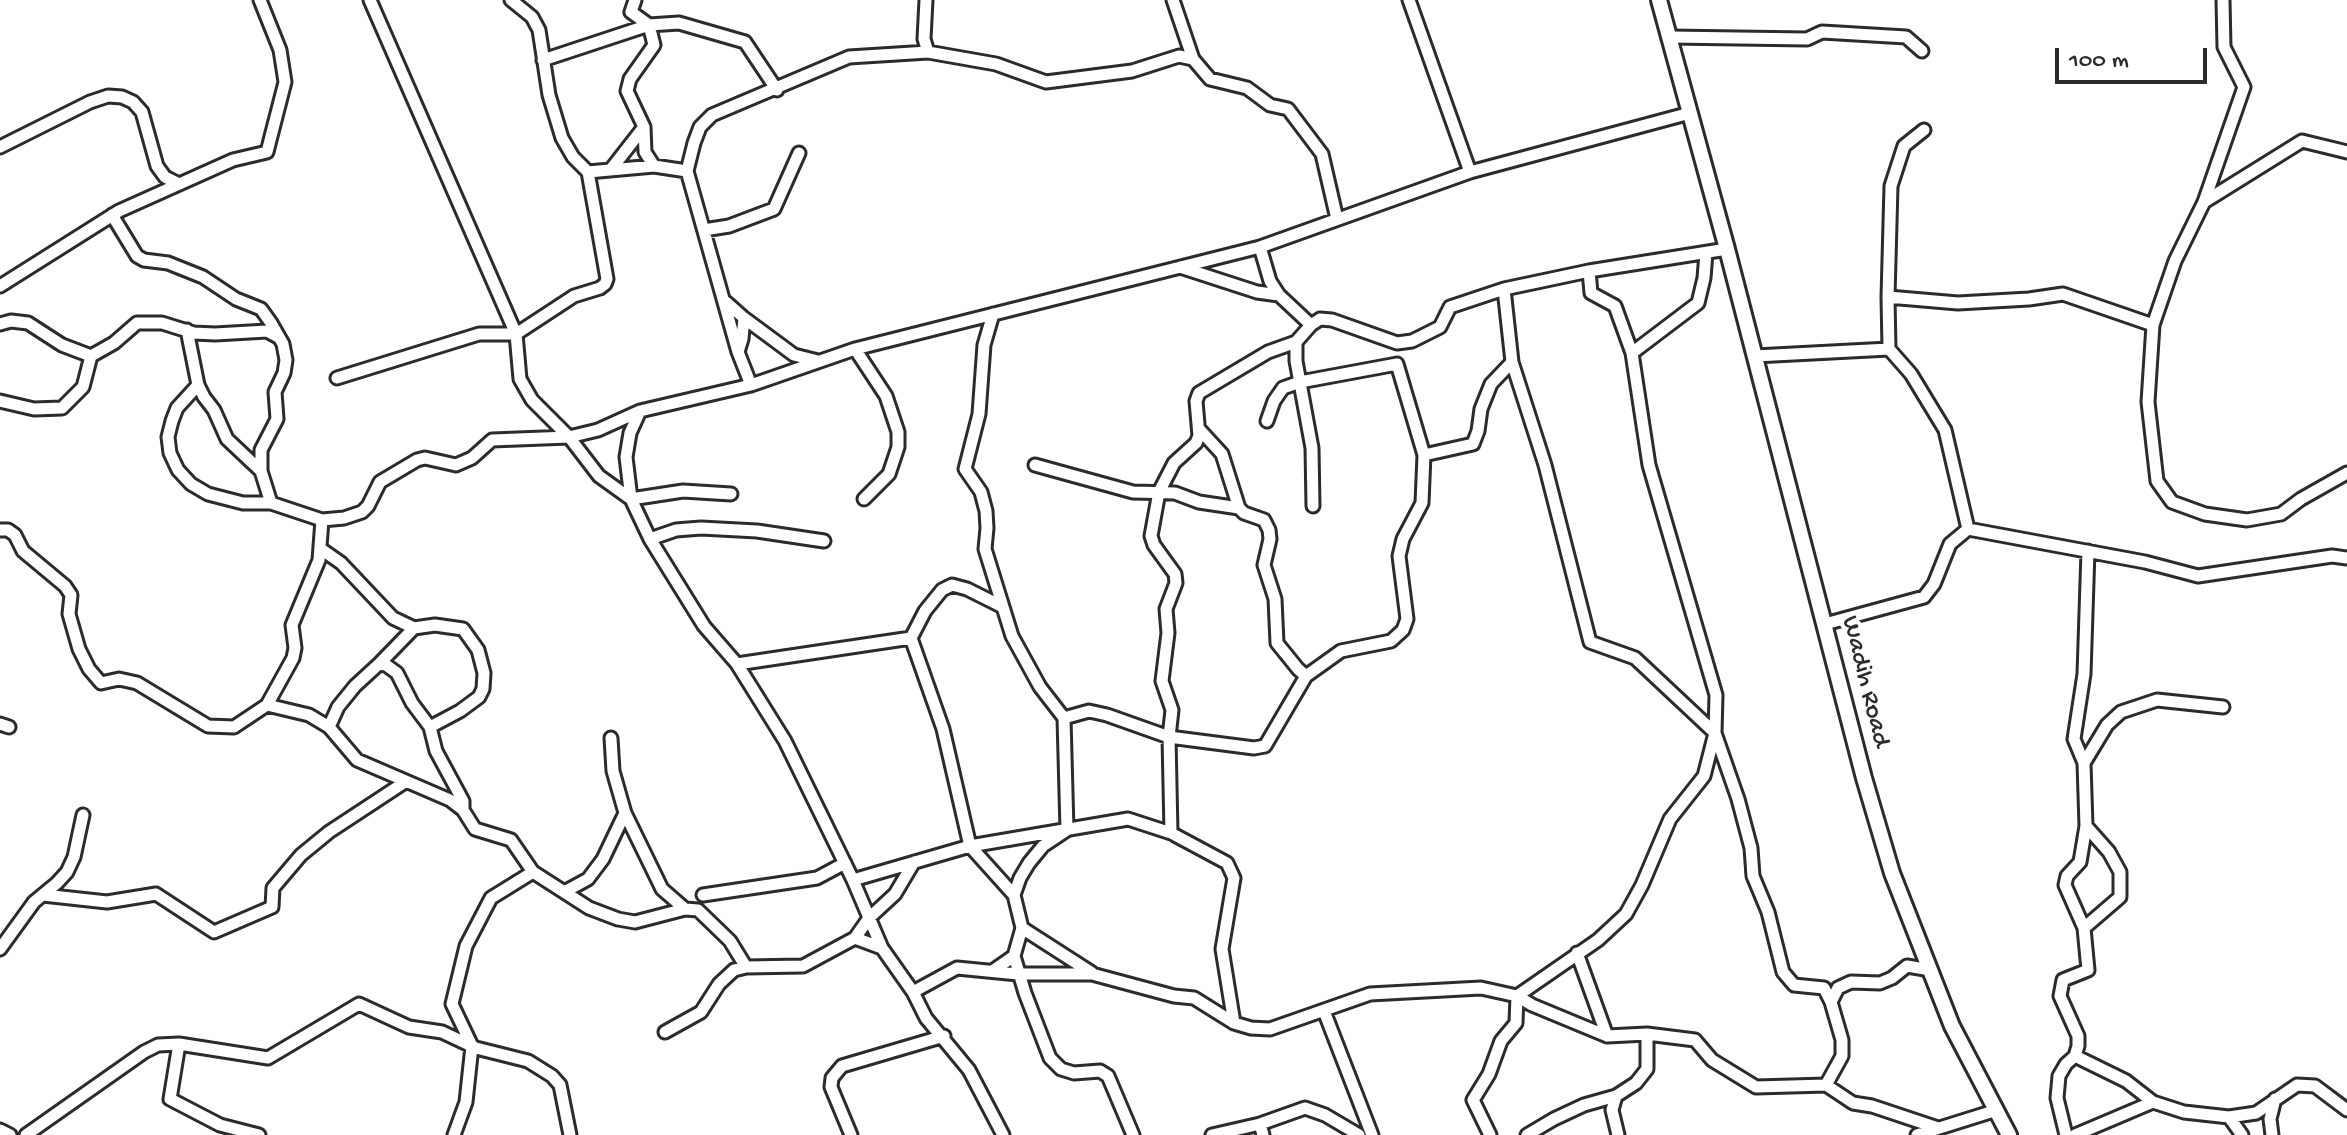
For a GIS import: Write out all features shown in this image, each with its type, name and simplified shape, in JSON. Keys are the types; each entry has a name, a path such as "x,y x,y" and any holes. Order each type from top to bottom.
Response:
{"street":[{"path":"0,286 112,215 233,160 267,152 285,82 280,50 260,0"},
{"path":"370,0 516,334 520,379 532,400 569,437 599,476 631,499 683,491 731,494"},
{"path":"337,378 479,334 516,334 574,296 605,284 607,279 588,172 573,157 562,138 549,95 539,30 532,17 511,0"},
{"path":"926,0 924,39 928,52"},
{"path":"1173,0 1193,59 1210,79 1247,88 1270,105 1288,109 1322,154 1337,219"},
{"path":"1409,0 1470,172"},
{"name":"Wadih Road","path":"1659,0 1864,778 1892,873 1952,1026 2009,1135"},
{"path":"2223,0 2224,47 2244,87 2204,202 2175,261 2153,325 2148,402 2157,481 2172,502 2227,519 2257,519 2281,514 2347,473"},
{"path":"624,34 633,6"},
{"path":"633,6 649,25 654,45 627,85 632,104 644,127 645,152 654,166"},
{"path":"543,60 649,25 679,23 745,42 777,90"},
{"path":"1670,37 1807,39 1822,32 1906,37 1922,51"},
{"path":"751,385 738,352 687,171 700,127 712,115 849,57 928,52 996,64 1046,82 1132,71 1179,56 1193,59"},
{"path":"0,147 90,102 108,96 122,97 133,102 142,112 157,166 165,177 179,184"},
{"path":"198,385 177,408 168,437 170,453 178,470 191,484 208,494 243,503 271,503 322,520 344,518 362,512 380,482 417,460 425,458 456,465 472,458 492,440 569,437 598,430 640,411 751,385 855,349 1260,247 1470,172 1690,113"},
{"path":"612,168 644,127"},
{"path":"1924,130 1904,146 1891,186 1889,349 1911,374 1945,430 1968,529"},
{"path":"2204,202 2302,141 2347,152"},
{"path":"704,230 729,226 774,209 799,153"},
{"path":"588,172 654,166 687,171"},
{"path":"112,215 137,256 185,269 236,299 253,304 265,313 283,344 284,373 275,392 277,419 261,450 261,471 271,503"},
{"path":"1260,247 1266,274 1279,295 1311,325"},
{"path":"1171,833 1169,737 1172,710 1162,681 1162,671 1168,633 1166,609 1176,583 1175,574 1151,536 1159,492 1174,463 1196,443 1199,429 1196,401 1199,393 1268,352 1296,342 1320,319 1332,320 1397,343 1412,341 1440,327 1450,307 1504,289 1589,271 1727,249"},
{"path":"1632,353 1698,303 1706,253"},
{"path":"1178,266 1257,292 1279,295"},
{"path":"1517,996 1598,940 1626,914 1670,819 1704,776 1715,733 1716,695 1649,465 1632,353 1615,306 1591,293 1589,271"},
{"path":"1504,289 1512,362 1545,465 1590,642 1635,658 1715,733 1738,799 1751,848 1753,876 1768,912 1783,972 1794,985 1824,988 1831,1002 1842,1040 1842,1056 1826,1085"},
{"path":"1888,297 1958,303 2063,294 2153,325"},
{"path":"726,302 794,355 819,362"},
{"path":"993,314 984,345 979,414 965,469 981,492 986,511 985,549 1012,636 1040,687 1064,718 1067,830"},
{"path":"738,352 744,318"},
{"path":"0,324 11,321 28,323 62,345 91,356"},
{"path":"0,401 34,409 62,408 83,387 91,356 114,343 137,323 162,323 215,334 267,331 283,344"},
{"path":"187,330 198,385 227,439 261,471"},
{"path":"1296,342 1312,448 1313,506"},
{"path":"1064,718 1089,711 1169,737 1254,748 1265,746 1306,676 1341,651 1391,641 1403,630 1407,619 1399,556 1403,539 1422,503 1424,455 1397,364 1397,343"},
{"path":"855,349 886,396 898,432 898,447 889,474 864,499"},
{"path":"1755,356 1889,349"},
{"path":"1424,455 1473,444 1491,384 1512,362"},
{"path":"1267,421 1274,401 1283,388 1397,364"},
{"path":"640,411 630,433 626,457 631,499 650,539 704,626 737,664 785,741 853,880 882,948 913,992 926,1018 944,1036 969,1070 1003,1135"},
{"path":"1199,429 1222,454 1239,508 1264,520 1269,530 1264,565 1275,599 1277,643 1306,676"},
{"path":"1035,465 1133,492 1175,493 1199,502 1239,508"},
{"path":"0,530 8,530 15,535 23,551 65,586 71,595 69,614 79,649 89,669 101,683 119,679 137,683 208,726 234,727 267,705 293,658 292,625 321,549 322,520"},
{"path":"650,539 676,530 701,528 757,531 824,541"},
{"path":"1968,529 2088,551 2198,576 2332,556 2347,558"},
{"path":"1825,624 1924,597 1934,584 1950,544 1968,529"},
{"path":"321,549 341,563 393,618 414,628 435,625 463,629 483,661 483,689 479,697 430,727"},
{"path":"2066,1135 2057,1098 2059,1076 2075,1056 2078,1036 2060,996 2063,980 2088,970 2084,928 2065,885 2067,876 2080,862 2086,826 2084,763 2074,739 2084,674 2088,551"},
{"path":"1003,607 952,585 942,590 925,611 911,638 943,729 970,846 1014,895 1022,928 1014,956 1050,1058 1061,1069 1074,1073 1100,1071 1108,1076 1133,1135"},
{"path":"329,727 338,707 414,628"},
{"path":"737,664 911,638"},
{"path":"395,649 397,673 412,703 430,727 436,751 463,801 463,810"},
{"path":"379,664 397,673"},
{"path":"2084,763 2107,725 2130,708 2157,700 2223,707"},
{"path":"267,705 309,715 329,727 357,760 450,800 463,810 475,829 511,840 533,872 589,908 635,922 685,909 698,910 711,919 730,941 746,967"},
{"path":"611,738 613,771 625,813 662,889 685,909"},
{"path":"43,895 107,902 156,894 214,932 272,907 273,888 301,855 329,832 405,782"},
{"path":"566,891 588,879 603,859 625,813"},
{"path":"0,949 34,902 67,872 74,857 83,815"},
{"path":"853,880 970,846 1128,819 1171,833 1227,863 1234,878 1222,949 1234,1023"},
{"path":"2084,928 2120,897 2120,872 2109,852 2086,826"},
{"path":"1014,895 1029,863 1043,846 1067,830"},
{"path":"665,1032 701,1012 719,984 734,970 803,966 855,938 869,918 895,894 914,862"},
{"path":"703,895 817,878 845,863"},
{"path":"454,1135 466,1102 472,1046 452,1004 466,946 491,898 533,872"},
{"path":"1022,928 1092,974"},
{"path":"855,938 882,948"},
{"path":"1577,953 1607,1036"},
{"path":"994,970 1014,956"},
{"path":"1831,1002 1838,988 1851,982 1880,983 1907,966 1931,970"},
{"path":"913,992 957,968 1018,974 1092,974 1174,996 1194,998 1234,1023 1270,1029 1370,994 1481,988 1517,996 1607,1036 1647,1034 1695,1040 1712,1060 1756,1087 1826,1085 1853,1103 1872,1106 1938,1128"},
{"path":"1490,1135 1473,1100 1489,1074 1501,1041 1516,1023 1517,996"},
{"path":"26,1135 158,1045 179,1044 268,1058 359,1004 409,1027 442,1032 472,1046 528,1061 557,1080 566,1105 570,1135"},
{"path":"1324,1011 1372,1135"},
{"path":"1527,1135 1574,1110 1616,1096 1636,1083 1647,1069 1647,1034"},
{"path":"851,1135 831,1087 832,1078 842,1066 944,1036"},
{"path":"179,1044 170,1099 220,1125 259,1135"},
{"path":"2075,1056 2126,1081 2153,1102 2184,1112 2229,1117 2256,1113 2297,1085 2315,1086 2347,1110"},
{"path":"1616,1096 1612,1110 1618,1135"},
{"path":"2272,1135 2270,1119 2275,1099"},
{"path":"2075,1135 2153,1102"},
{"path":"1212,1135 1262,1129 1305,1108 1325,1115 1359,1135"},
{"path":"1917,1135 1997,1110"},
{"path":"2229,1117 2242,1135"},
{"path":"0,1130 10,1135"}]}
